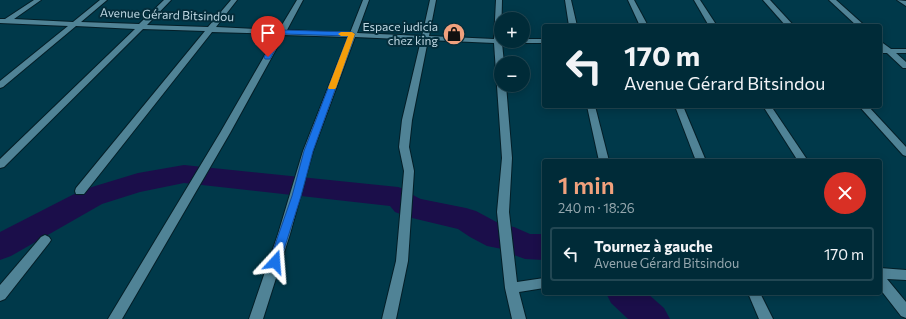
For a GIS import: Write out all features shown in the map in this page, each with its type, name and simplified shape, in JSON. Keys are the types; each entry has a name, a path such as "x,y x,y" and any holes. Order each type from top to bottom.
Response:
{"street":[{"path":"0,26 4,21 38,0"},
{"path":"0,85 104,0"},
{"path":"0,165 168,0"},
{"path":"80,191 234,0"},
{"path":"115,319 225,133 300,0"},
{"path":"256,319 286,228 308,151 366,0"},
{"path":"389,319 402,261 409,171 404,147 407,120 433,0"},
{"path":"499,0 499,12"},
{"path":"568,0 573,24"},
{"path":"631,0 643,24"},
{"path":"697,0 712,24"},
{"path":"766,0 788,24"},
{"path":"832,0 859,24"},
{"path":"900,0 906,4"},
{"name":"Avenue Gérard Bitsindou","path":"4,21 494,41"},
{"path":"530,41 542,41"},
{"path":"882,44 906,66"},
{"path":"500,48 507,140 503,212 511,288 519,319"},
{"path":"882,51 906,51"},
{"path":"592,108 604,159"},
{"path":"680,108 700,159"},
{"path":"768,108 802,159"},
{"path":"865,108 906,154"},
{"path":"0,295 45,240"},
{"path":"882,273 906,275"},
{"path":"882,282 906,312"},
{"path":"511,288 542,284"},
{"path":"755,295 766,319"}],"waterway":[{"path":"0,247 92,197 138,183 184,174 398,197 405,204 418,209 466,219 481,229 498,237 514,239 525,246 542,247"},
{"path":"625,295 652,319"}],"slow traffic":[{"path":"332,88 352,34 341,34"}],"place":[{"name":"Espace judicia chez king","path":"454,34"}],"route":[{"path":"268,57 282,32 352,34 308,151 296,196 275,262"}]}
